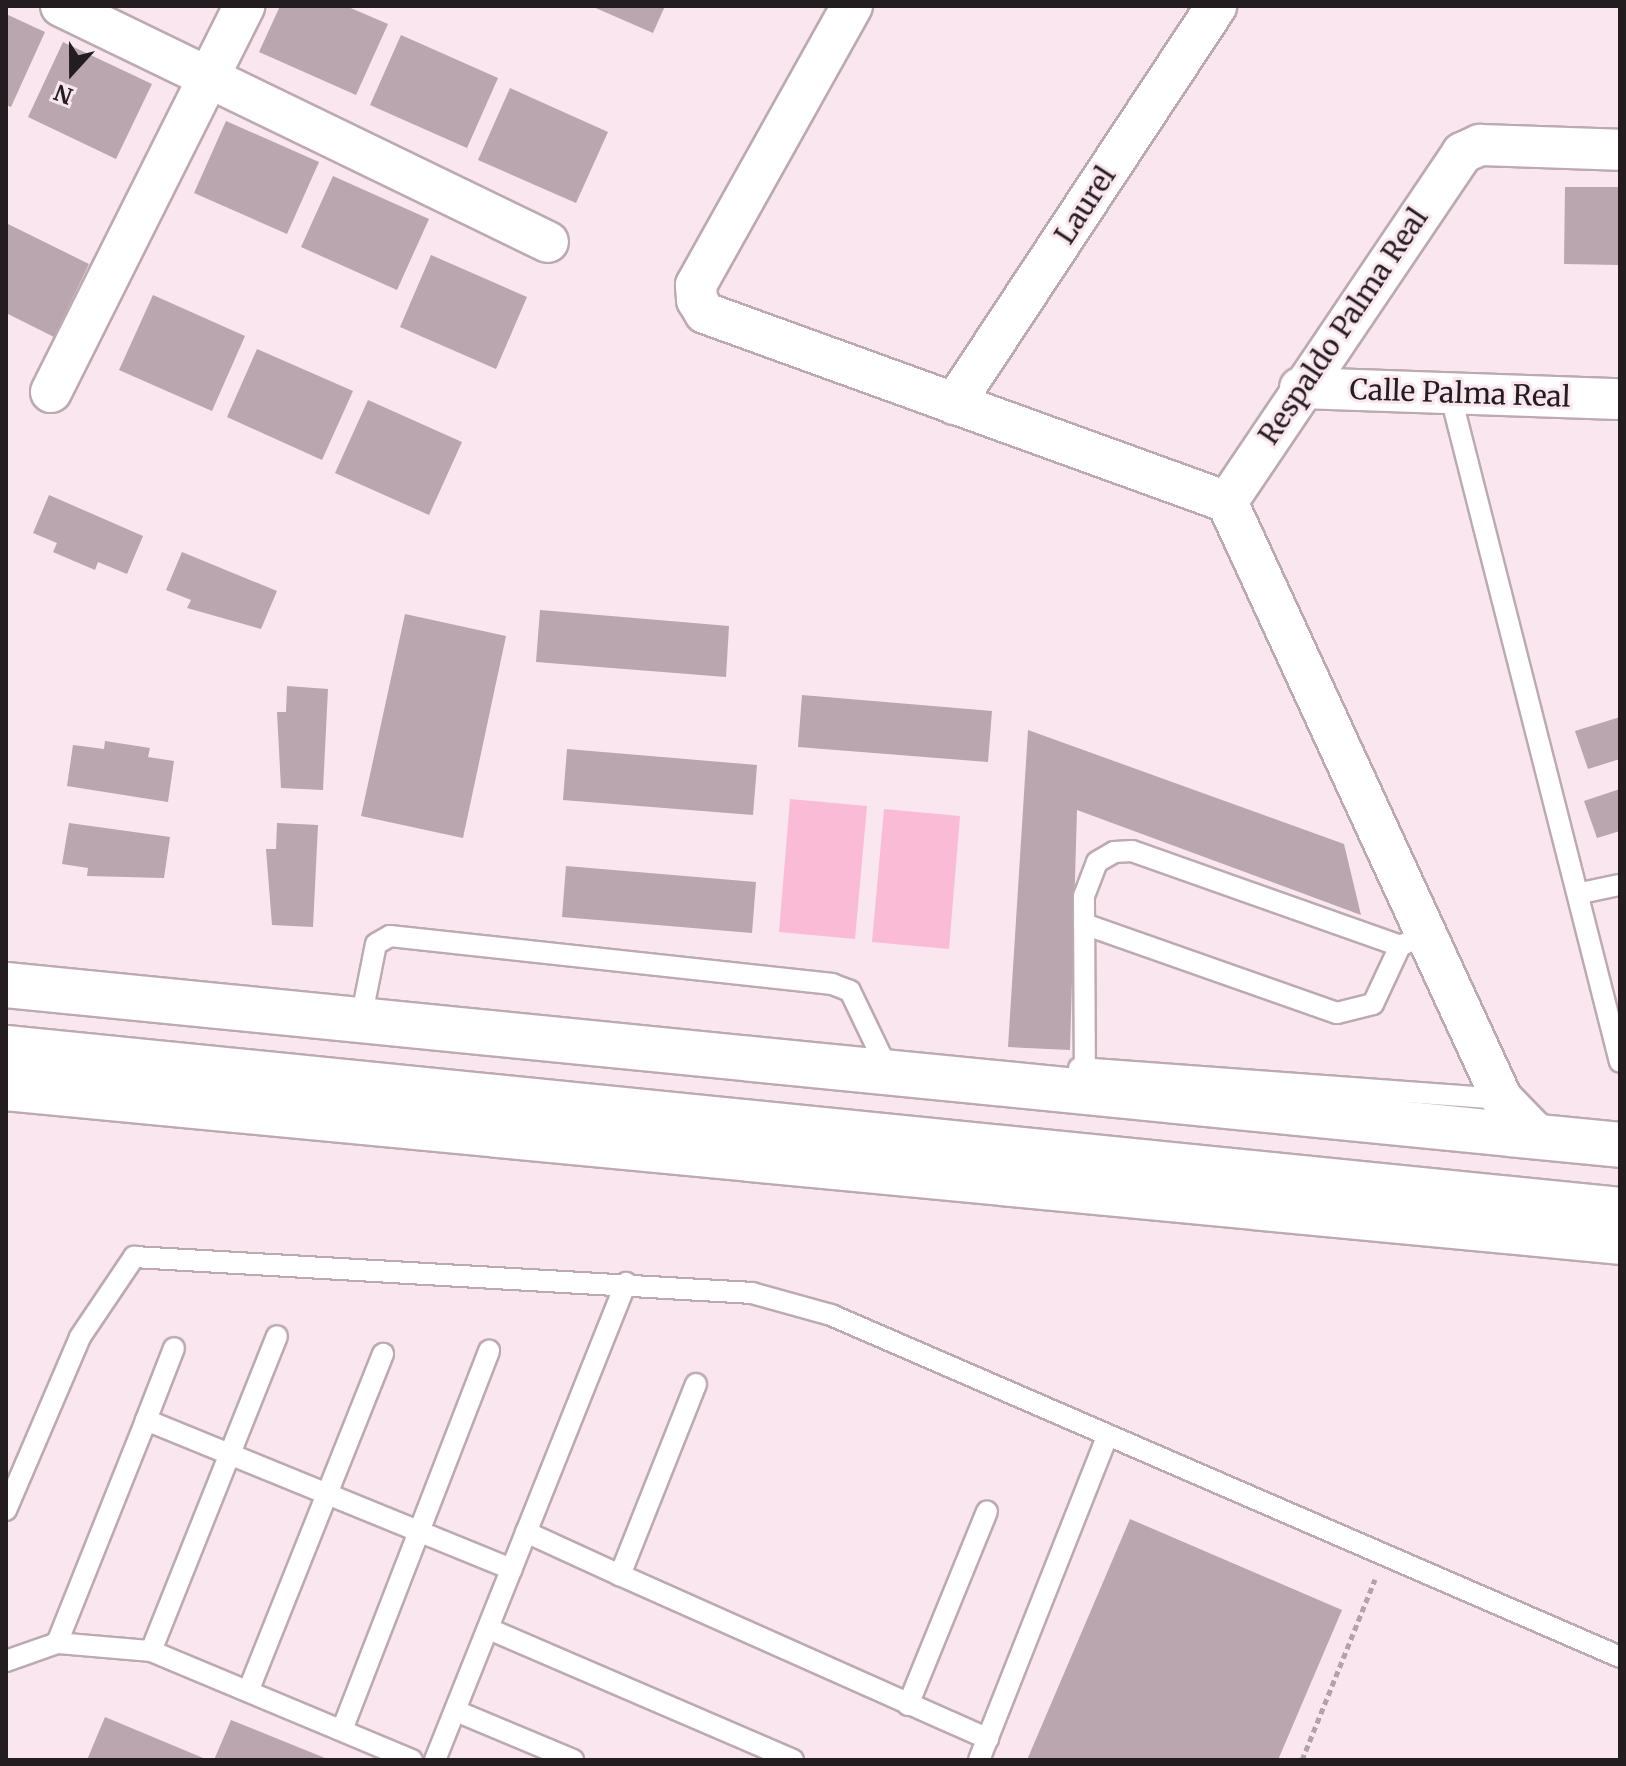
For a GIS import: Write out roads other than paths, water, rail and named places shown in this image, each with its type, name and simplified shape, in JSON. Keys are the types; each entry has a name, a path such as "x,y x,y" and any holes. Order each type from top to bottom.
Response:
{"main road":[{"path":"6,985 887,1068 1082,1080 1540,1138 1620,1145"},
{"path":"6,1048 1620,1210"},
{"path":"6,1088 1620,1242"}],"street":[{"path":"61,6 210,75 548,242"},
{"path":"51,392 244,6"},
{"path":"852,6 696,285 697,300 705,313 1227,502 1413,940 1502,1099 1540,1138"},
{"name":"Laurel","path":"954,404 1216,6"},
{"name":"Respaldo Palma Real","path":"1227,502 1300,388 1462,153 1480,145 1620,150"},
{"name":"Calle Palma Real","path":"1300,388 1620,399"}],"lane":[{"path":"1450,393 1581,893 1620,1062"},
{"path":"1084,924 1337,1013 1373,1004 1413,940 1132,851 1097,862 1084,924 1082,1080 1502,1099"},
{"path":"1581,893 1620,885"},
{"path":"361,1019 376,944 390,936 832,984 850,991 887,1068"},
{"path":"6,1510 80,1337 134,1257 626,1283 752,1293 831,1315 1383,1560 1620,1657"},
{"path":"435,1760 626,1283"},
{"path":"151,1651 277,1336"},
{"path":"57,1643 174,1348"},
{"path":"342,1730 416,1530 489,1351"},
{"path":"249,1689 383,1354"},
{"path":"620,1575 696,1384"},
{"path":"146,1420 512,1569"},
{"path":"979,1760 1107,1437"},
{"path":"908,1705 987,1511"},
{"path":"526,1532 988,1739"},
{"path":"489,1629 793,1760"},
{"path":"6,1661 57,1643 151,1651 249,1689 412,1760"},
{"path":"456,1711 573,1760"}]}
